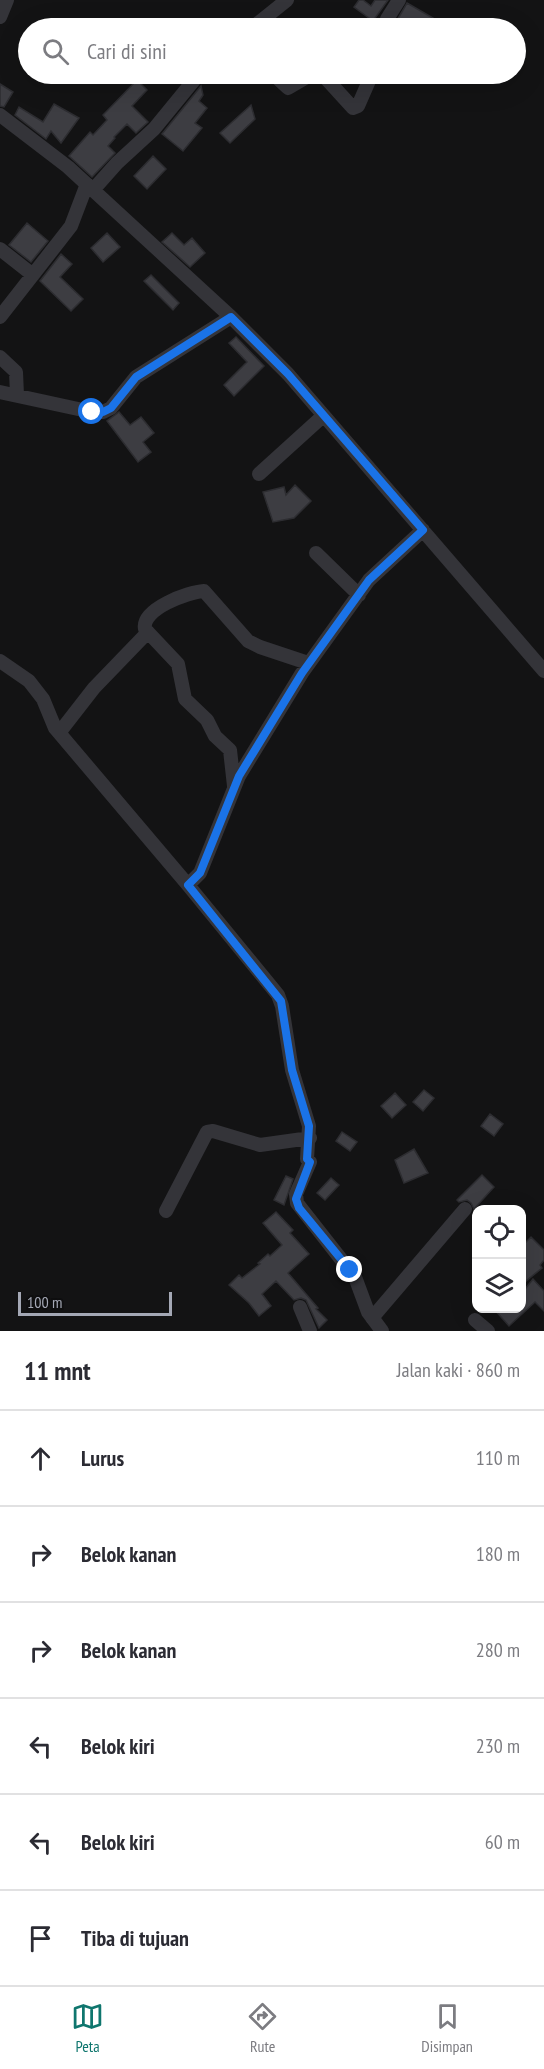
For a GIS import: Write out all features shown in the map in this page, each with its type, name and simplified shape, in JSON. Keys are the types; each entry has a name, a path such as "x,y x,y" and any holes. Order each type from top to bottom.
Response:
{"street":[{"path":"0,17 7,0"},
{"path":"264,18 287,0"},
{"path":"388,18 399,0"},
{"path":"0,317 71,226 90,187 154,129 191,84"},
{"path":"331,84 353,108 358,106 368,84"},
{"path":"0,115 68,167 231,317 288,374 544,670"},
{"path":"0,249 33,275"},
{"path":"0,392 92,412 107,410 117,403 136,377 231,317"},
{"path":"0,357 16,372 17,395"},
{"path":"259,474 323,416"},
{"path":"188,885 200,873 234,786 308,663 379,570 423,530"},
{"path":"316,553 358,595"},
{"path":"234,786 230,750 215,736 207,720 187,701 178,664 148,632 144,623 150,614 163,605 204,591 248,641 308,663"},
{"path":"59,733 94,688 148,632"},
{"path":"0,661 29,681 42,696 52,724 59,733 188,885 281,1001 292,1070 308,1122 310,1138 307,1159 310,1162 296,1194 297,1203 355,1277 372,1318 382,1331"},
{"path":"166,1211 207,1132 213,1131 260,1145 310,1138"},
{"path":"372,1318 465,1209"},
{"path":"300,1307 310,1331"},
{"path":"475,1320 488,1331"}],"building":[{"path":"359,0 371,6 375,0 388,0 375,18 369,18 354,7"},
{"path":"407,3 433,18 398,18"},
{"path":"0,84 13,92 4,107 0,106"},
{"path":"133,84 141,84 147,90 132,106 148,122 136,133 127,124 108,146 115,153 92,177 69,156 90,132 93,135 107,120 103,115"},
{"path":"201,86 203,95 199,101 207,108 195,123 202,128 183,151 162,134"},
{"path":"54,104 79,118 61,143 51,131 46,139 15,115 19,107 43,122"},
{"path":"251,105 255,119 230,143 220,133"},
{"path":"153,156 166,169 147,189 134,176"},
{"path":"27,223 48,241 31,262 9,245"},
{"path":"107,233 120,247 103,262 91,248"},
{"path":"172,233 184,245 192,238 205,253 190,267 162,242"},
{"path":"61,254 72,264 60,277 83,299 71,311 40,281"},
{"path":"151,275 179,303 173,310 144,281"},
{"path":"236,337 264,366 234,396 224,385 247,362 229,343"},
{"path":"119,412 130,425 141,417 154,433 143,442 151,452 138,462 107,421"},
{"path":"295,485 311,501 294,518 273,522 263,492 284,487 286,495"},
{"path":"424,1090 434,1098 423,1111 413,1102"},
{"path":"395,1093 406,1105 392,1118 381,1106"},
{"path":"490,1114 503,1124 494,1136 481,1126"},
{"path":"342,1132 357,1142 350,1151 336,1141"},
{"path":"414,1149 428,1173 404,1183 395,1160"},
{"path":"482,1175 494,1187 478,1205 472,1205 467,1200 459,1202 457,1200"},
{"path":"286,1176 293,1179 284,1205 274,1200"},
{"path":"331,1178 339,1185 325,1200 317,1193"},
{"path":"276,1212 293,1230 290,1233 309,1254 288,1273 327,1320 319,1328 306,1300 301,1298 294,1300 276,1281 262,1294 271,1306 259,1316 249,1303 229,1285 239,1275 242,1278 260,1264 258,1263 268,1254 270,1256 282,1245 263,1223"},
{"path":"531,1237 544,1250 544,1260 540,1265 542,1268 526,1281 526,1259 526,1242"},
{"path":"533,1279 544,1291 544,1311 535,1302 526,1310 526,1288"},
{"path":"497,1313 523,1313 509,1326"}],"route":[{"path":"92,412 103,412 111,408 136,377 231,317 288,374 423,530 369,580 302,673 239,776 200,873 188,885 281,1001 292,1070 310,1132 307,1159 310,1162 296,1194 297,1203 350,1270"}]}
